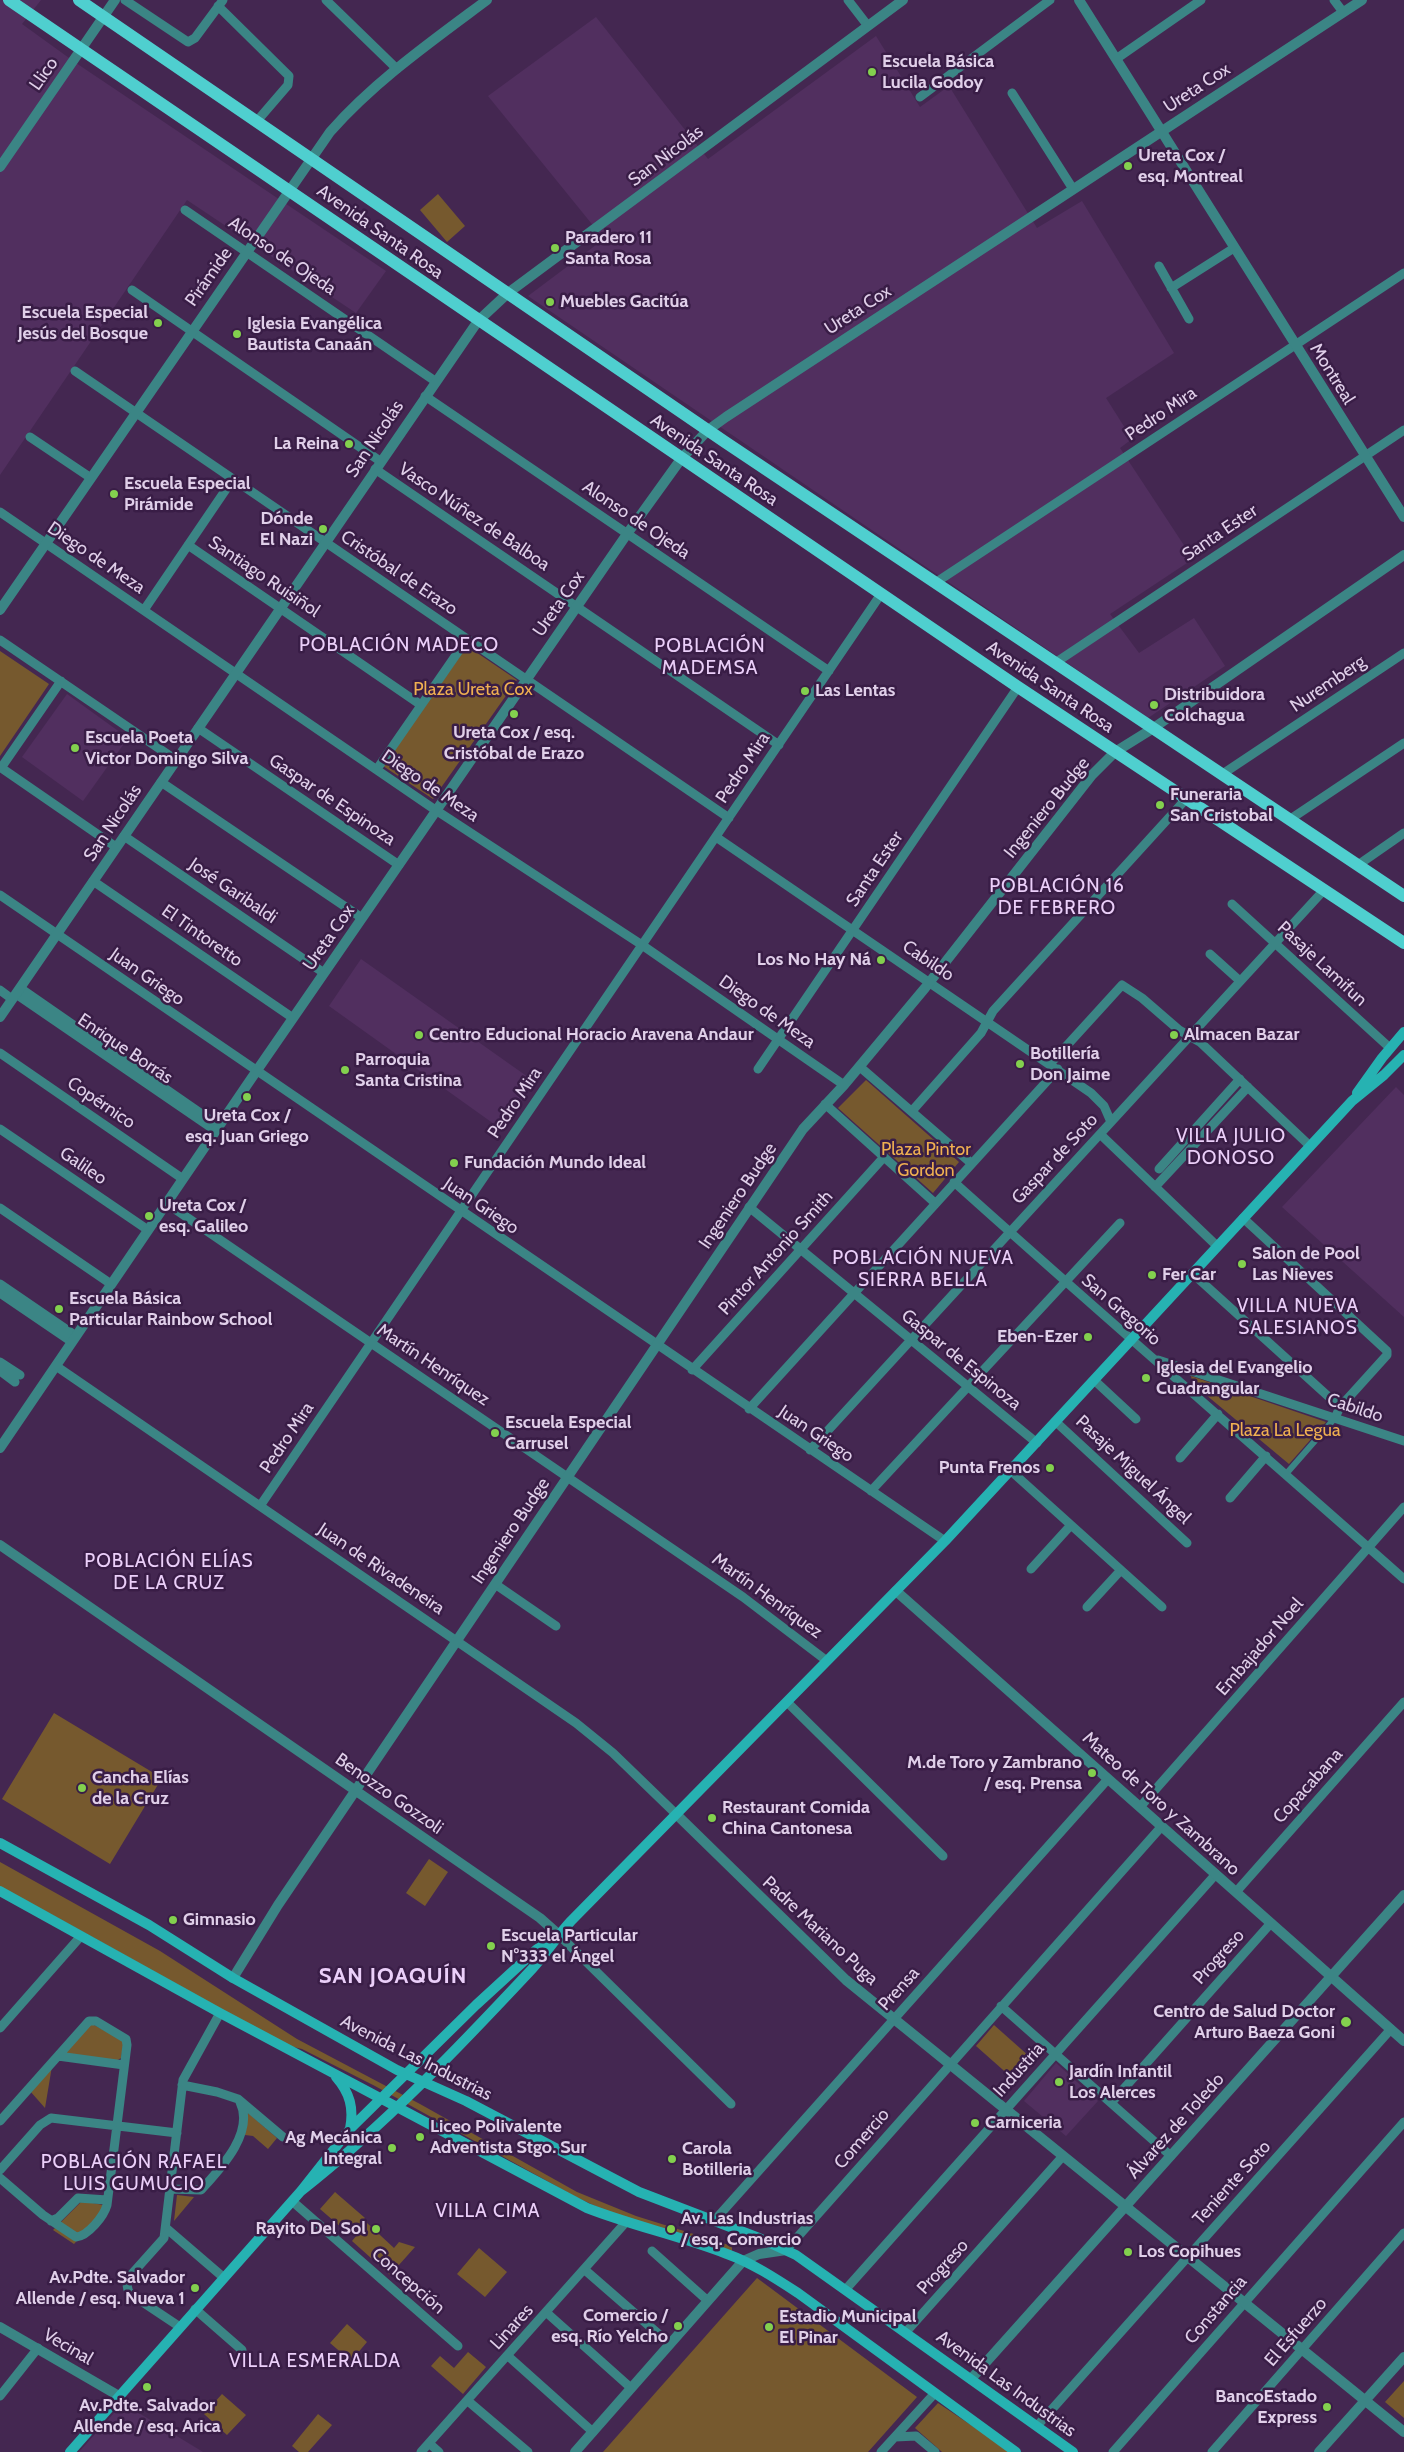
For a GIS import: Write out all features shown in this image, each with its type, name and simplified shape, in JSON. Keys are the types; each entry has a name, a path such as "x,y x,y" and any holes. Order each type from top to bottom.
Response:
{"main road":[{"name":"Avenida Santa Rosa","path":"9,0 1018,687 1404,943"},
{"name":"Avenida Santa Rosa","path":"79,0 708,430 1404,896"},
{"path":"70,2452 301,2191 350,2129 518,1966 558,1934 945,1541 1352,1100 1404,1032"},
{"path":"1352,1100 1384,1075 1404,1055"},
{"name":"Avenida Las Industrias","path":"0,1843 164,1934 233,1978 406,2074 490,2113 633,2189 786,2250 846,2289 1073,2452"},
{"path":"0,1891 220,2013 566,2197 626,2222 718,2250 743,2261 798,2293 1016,2452"},
{"path":"301,2191 398,2106 423,2081 534,1967 558,1934"},
{"path":"334,2074 345,2088 351,2101 350,2129"}],"street":[{"name":"Llico","path":"0,167 115,0"},
{"path":"125,0 188,42 195,38 220,3 289,76 288,85 257,121"},
{"path":"326,0 397,69"},
{"path":"848,0 868,26"},
{"name":"San Nicolás","path":"0,1017 377,465 478,321 508,294 903,0"},
{"path":"920,97 1050,0"},
{"path":"1116,59 1200,0"},
{"path":"1334,0 1343,12"},
{"name":"Ureta Cox","path":"0,1448 256,1071 627,534 681,459 708,430 882,313 1362,0"},
{"name":"Pirámide","path":"0,610 288,190 340,120 397,69 482,1"},
{"name":"Montreal","path":"1083,1 1116,59 1404,517"},
{"path":"1012,93 1073,189"},
{"name":"Alonso de Ojeda","path":"185,210 435,381"},
{"path":"1171,288 1234,248"},
{"path":"1159,266 1189,319"},
{"name":"Pedro Mira","path":"936,583 1404,273"},
{"name":"Vasco Núñez de Balboa","path":"132,290 577,607 778,745"},
{"name":"Cristóbal de Erazo","path":"75,371 729,818"},
{"name":"Alonso de Ojeda","path":"425,396 829,671"},
{"name":"Santa Ester","path":"1055,663 1404,430"},
{"path":"30,437 91,478"},
{"path":"144,610 233,479"},
{"name":"Diego de Meza","path":"0,512 436,810 642,945 844,1085"},
{"name":"Santiago Ruisiñol","path":"188,545 421,705"},
{"name":"Ingeniero Budge","path":"233,1978 263,1928 803,1129 844,1085 930,981 1083,786 1115,752 1152,729 1404,555"},
{"name":"Pedro Mira","path":"260,1506 881,594"},
{"path":"377,769 467,639"},
{"path":"0,640 176,760"},
{"name":"Nuremberg","path":"1221,775 1404,652"},
{"path":"61,681 1,768 116,847"},
{"name":"Santa Ester","path":"758,1069 1018,687"},
{"name":"Gaspar de Espinoza","path":"198,728 398,865"},
{"path":"1289,820 1404,743"},
{"path":"161,782 362,918"},
{"path":"912,1111 981,1034 993,1011 1186,799"},
{"path":"1358,865 1404,833"},
{"name":"José Garibaldi","path":"124,836 324,973"},
{"name":"Cabildo","path":"716,837 1058,1069 1096,1097 1104,1106 1111,1122"},
{"name":"El Tintoretto","path":"91,883 291,1020"},
{"name":"Gaspar de Soto","path":"810,1450 1324,890"},
{"name":"Juan Griego","path":"0,895 656,1346 945,1541"},
{"name":"Pasaje Lamifun","path":"1232,904 1390,1048"},
{"path":"1210,954 1240,981"},
{"path":"1050,1064 1122,985 1142,998 1179,1030 1191,1035 1310,1146"},
{"name":"Enrique Borrás","path":"0,990 16,994 217,1128"},
{"name":"Copérnico","path":"0,1054 183,1179"},
{"path":"860,1066 971,1163"},
{"path":"749,1408 1058,1069"},
{"path":"1159,1169 1240,1079"},
{"path":"1154,1187 1248,1087"},
{"path":"825,1104 935,1204"},
{"name":"Galileo","path":"0,1129 148,1230"},
{"path":"1100,1134 1217,1246"},
{"path":"1173,1153 1181,1160"},
{"name":"Pintor Antonio Smith","path":"692,1370 884,1158"},
{"name":"San Gregorio","path":"954,1182 1130,1340 1218,1414 1404,1579"},
{"name":"Martín Henríquez","path":"166,1203 767,1613 826,1661"},
{"name":"Gaspar de Espinoza","path":"750,1207 1037,1443"},
{"path":"0,1208 111,1284"},
{"path":"1243,1218 1387,1351 1387,1355 1340,1407 1335,1418 1286,1474"},
{"path":"872,1491 1120,1223"},
{"path":"1192,1273 1340,1407"},
{"path":"0,1284 74,1339"},
{"path":"0,1294 74,1339"},
{"name":"Cabildo","path":"1153,1359 1404,1441"},
{"path":"0,1362 18,1379 0,1371"},
{"name":"Juan de Rivadeneira","path":"56,1366 590,1733 676,1814"},
{"path":"1094,1380 1136,1419"},
{"path":"1180,1458 1218,1414"},
{"name":"Pasaje Miguel Ángel","path":"1056,1422 1187,1543"},
{"path":"1230,1498 1266,1456"},
{"path":"1011,1471 1162,1607"},
{"name":"Embajador Noel","path":"1140,1807 1404,1508"},
{"path":"1031,1569 1071,1525"},
{"name":"Benozzo Gozzoli","path":"0,1544 540,1918 731,2104"},
{"path":"1087,1607 1121,1570"},
{"path":"495,1584 556,1626"},
{"name":"Mateo de Toro y Zambrano","path":"896,1591 1404,2041"},
{"path":"787,1702 943,1856"},
{"name":"Copacabana","path":"1236,1892 1404,1702"},
{"name":"Prensa","path":"714,2221 1108,1779"},
{"name":"Padre Mariano Puga","path":"676,1814 827,1963 949,2065"},
{"name":"Comercio","path":"786,2250 1162,1826"},
{"name":"Industria","path":"846,2289 1216,1874"},
{"name":"Álvarez de Toledo","path":"971,2379 1404,1895"},
{"name":"Progreso","path":"1110,2103 1271,1923"},
{"path":"0,2028 81,1936"},
{"path":"1001,2006 1171,2156"},
{"path":"180,2327 132,2295 127,2286 130,2276 161,2243 166,2228 182,2085 187,2070 220,2013"},
{"path":"0,2121 91,2020 96,2021 127,2041 107,2200 103,2214 82,2236 76,2237 52,2221 0,2178"},
{"name":"Teniente Soto","path":"1037,2426 1391,2029"},
{"path":"58,2056 124,2065"},
{"path":"949,2065 1404,2432"},
{"path":"182,2085 217,2092 240,2102 283,2137"},
{"path":"170,2189 201,2190 232,2153 242,2126 240,2102"},
{"path":"0,2170 47,2119 55,2118 177,2133"},
{"name":"Constancia","path":"1113,2452 1404,2122"},
{"name":"Progreso","path":"906,2332 1063,2156"},
{"path":"52,2221 58,2218 78,2198 107,2200"},
{"name":"Concepción","path":"292,2201 458,2346"},
{"name":"Linares","path":"422,2452 626,2222"},
{"path":"166,2228 223,2277"},
{"name":"El Esfuerzo","path":"1212,2452 1404,2233"},
{"path":"575,2452 743,2261 759,2254 786,2250"},
{"path":"652,2251 708,2301"},
{"path":"585,2270 670,2344"},
{"path":"195,2309 242,2350"},
{"path":"547,2312 631,2388"},
{"name":"Vecinal","path":"0,2327 119,2396"},
{"path":"0,2396 38,2348"},
{"path":"508,2356 593,2432"},
{"path":"1319,2452 1404,2357"},
{"path":"881,2452 935,2393"},
{"path":"468,2400 528,2452"},
{"path":"895,2437 916,2436 935,2452"},
{"path":"430,2444 439,2452"}],"shaded area":[{"path":"0,0 41,0 22,24 76,63 386,271 356,313 187,200 0,475"},
{"path":"596,17 708,159 876,36 920,107 949,86 1037,228 1082,201 1174,353 1106,398 1132,439 1120,448 1193,559 1110,614 1139,653 1194,618 1225,666 1148,718 528,296 604,239 488,96"},
{"name":"Escuela Poeta Victor Domingo Silva","path":"67,694 128,738 83,801 22,757"},
{"name":"Centro Educional Horacio Aravena Andaur","path":"361,959 535,1082 501,1129 329,1006"},
{"path":"1396,1087 1404,1095 1404,1317 1282,1207"},
{"name":"Jardín Infantil Los Alerces","path":"1056,2063 1098,2101 1066,2136 1024,2101"},
{"path":"123,2403 129,2407 203,2452 79,2452"}],"green space":[{"path":"438,194 465,226 447,242 420,210"},
{"name":"Plaza Ureta Cox","path":"467,646 517,680 433,799 383,766"},
{"path":"0,651 49,684 0,756"},
{"name":"Plaza Pintor Gordon","path":"866,1080 959,1162 933,1193 838,1108"},
{"name":"Plaza La Legua","path":"1191,1376 1326,1422 1289,1464 1193,1384"},
{"name":"Cancha Elías de la Cruz","path":"54,1713 162,1778 110,1864 2,1799"},
{"path":"429,1859 448,1872 425,1906 406,1893"},
{"path":"0,1862 160,1951 297,2039 420,2104 577,2192 636,2216 732,2246 732,2251 604,2210 576,2197 375,2086 302,2049 289,2046 0,1887"},
{"path":"89,2025 94,2025 124,2041 121,2058 116,2061 67,2054 65,2052"},
{"path":"994,2025 1030,2057 1011,2077 976,2046"},
{"path":"52,2066 45,2108 30,2091"},
{"path":"247,2112 277,2138 268,2149 253,2136 245,2135"},
{"path":"335,2192 365,2218 350,2235 320,2209"},
{"path":"177,2195 194,2197 174,2221"},
{"path":"82,2201 103,2205 101,2214 74,2244 53,2230"},
{"path":"367,2223 394,2248 399,2242 415,2247 390,2275 352,2241"},
{"path":"479,2248 507,2272 485,2297 457,2274"},
{"name":"Estadio Municipal El Pinar","path":"757,2278 917,2397 868,2452 603,2452"},
{"path":"347,2324 367,2342 351,2361 330,2343"},
{"path":"468,2352 486,2367 463,2394 431,2366 440,2356 454,2368"},
{"path":"1404,2381 1404,2418 1385,2402"},
{"path":"222,2394 246,2415 227,2435 204,2414"},
{"path":"938,2403 1011,2452 942,2452 915,2428"},
{"path":"318,2414 332,2425 308,2452 299,2452 292,2446"}],"place":[{"name":"Escuela Básica Lucila Godoy","path":"872,72"},
{"name":"Ureta Cox / esq. Montreal","path":"1128,166"},
{"name":"Paradero 11 Santa Rosa","path":"555,248"},
{"name":"Muebles Gacitúa","path":"550,302"},
{"name":"Escuela Especial Jesús del Bosque","path":"158,323"},
{"name":"Iglesia Evangélica Bautista Canaán","path":"237,334"},
{"name":"La Reina","path":"349,444"},
{"name":"Escuela Especial Pirámide","path":"114,494"},
{"name":"Dónde El Nazi","path":"323,529"},
{"name":"Las Lentas","path":"805,691"},
{"name":"Distribuidora Colchagua","path":"1154,705"},
{"name":"Ureta Cox / esq. Cristóbal de Erazo","path":"514,714"},
{"name":"Escuela Poeta Victor Domingo Silva","path":"75,748"},
{"name":"Funeraria San Cristobal","path":"1160,805"},
{"name":"Los No Hay Ná","path":"881,960"},
{"name":"Centro Educional Horacio Aravena Andaur","path":"419,1035"},
{"name":"Almacen Bazar","path":"1174,1035"},
{"name":"Botillería Don Jaime","path":"1020,1064"},
{"name":"Parroquia Santa Cristina","path":"345,1070"},
{"name":"Ureta Cox / esq. Juan Griego","path":"247,1097"},
{"name":"Fundación Mundo Ideal","path":"454,1163"},
{"name":"Ureta Cox / esq. Galileo","path":"149,1216"},
{"name":"Salon de Pool Las Nieves","path":"1242,1264"},
{"name":"Fer Car","path":"1152,1275"},
{"name":"Escuela Básica Particular Rainbow School","path":"59,1309"},
{"name":"Eben-Ezer","path":"1088,1337"},
{"name":"Iglesia del Evangelio Cuadrangular","path":"1146,1378"},
{"name":"Escuela Especial Carrusel","path":"495,1433"},
{"name":"Punta Frenos","path":"1050,1468"},
{"name":"M.de Toro y Zambrano / esq. Prensa","path":"1092,1773"},
{"name":"Cancha Elías de la Cruz","path":"82,1788"},
{"name":"Restaurant Comida China Cantonesa","path":"712,1818"},
{"name":"Gimnasio","path":"173,1920"},
{"name":"Escuela Particular N°333 el Ángel","path":"491,1946"},
{"name":"Centro de Salud Doctor Arturo Baeza Goni","path":"1346,2022"},
{"name":"Jardín Infantil Los Alerces","path":"1059,2082"},
{"name":"Carniceria","path":"975,2123"},
{"name":"Liceo Polivalente Adventista Stgo. Sur","path":"420,2137"},
{"name":"Ag Mecánica Integral","path":"392,2148"},
{"name":"Carola Botilleria","path":"672,2159"},
{"name":"Rayito Del Sol","path":"376,2229"},
{"name":"Av. Las Industrias / esq. Comercio","path":"671,2229"},
{"name":"Los Copihues","path":"1128,2252"},
{"name":"Av.Pdte. Salvador Allende / esq. Nueva 1","path":"195,2288"},
{"name":"Comercio / esq. Río Yelcho","path":"678,2326"},
{"name":"Estadio Municipal El Pinar","path":"769,2327"},
{"name":"Av.Pdte. Salvador Allende / esq. Arica","path":"147,2387"},
{"name":"BancoEstado Express","path":"1327,2407"}],"district":[{"name":"POBLACIÓN MADECO","path":"399,645"},
{"name":"POBLACIÓN MADEMSA","path":"710,657"},
{"name":"POBLACIÓN 16 DE FEBRERO","path":"1057,897"},
{"name":"VILLA JULIO DONOSO","path":"1231,1147"},
{"name":"POBLACIÓN NUEVA SIERRA BELLA","path":"923,1269"},
{"name":"VILLA NUEVA SALESIANOS","path":"1298,1317"},
{"name":"POBLACIÓN ELÍAS DE LA CRUZ","path":"169,1572"},
{"name":"SAN JOAQUÍN","path":"393,1977"},
{"name":"POBLACIÓN RAFAEL LUIS GUMUCIO","path":"134,2173"},
{"name":"VILLA CIMA","path":"488,2211"},
{"name":"VILLA ESMERALDA","path":"315,2361"}]}
